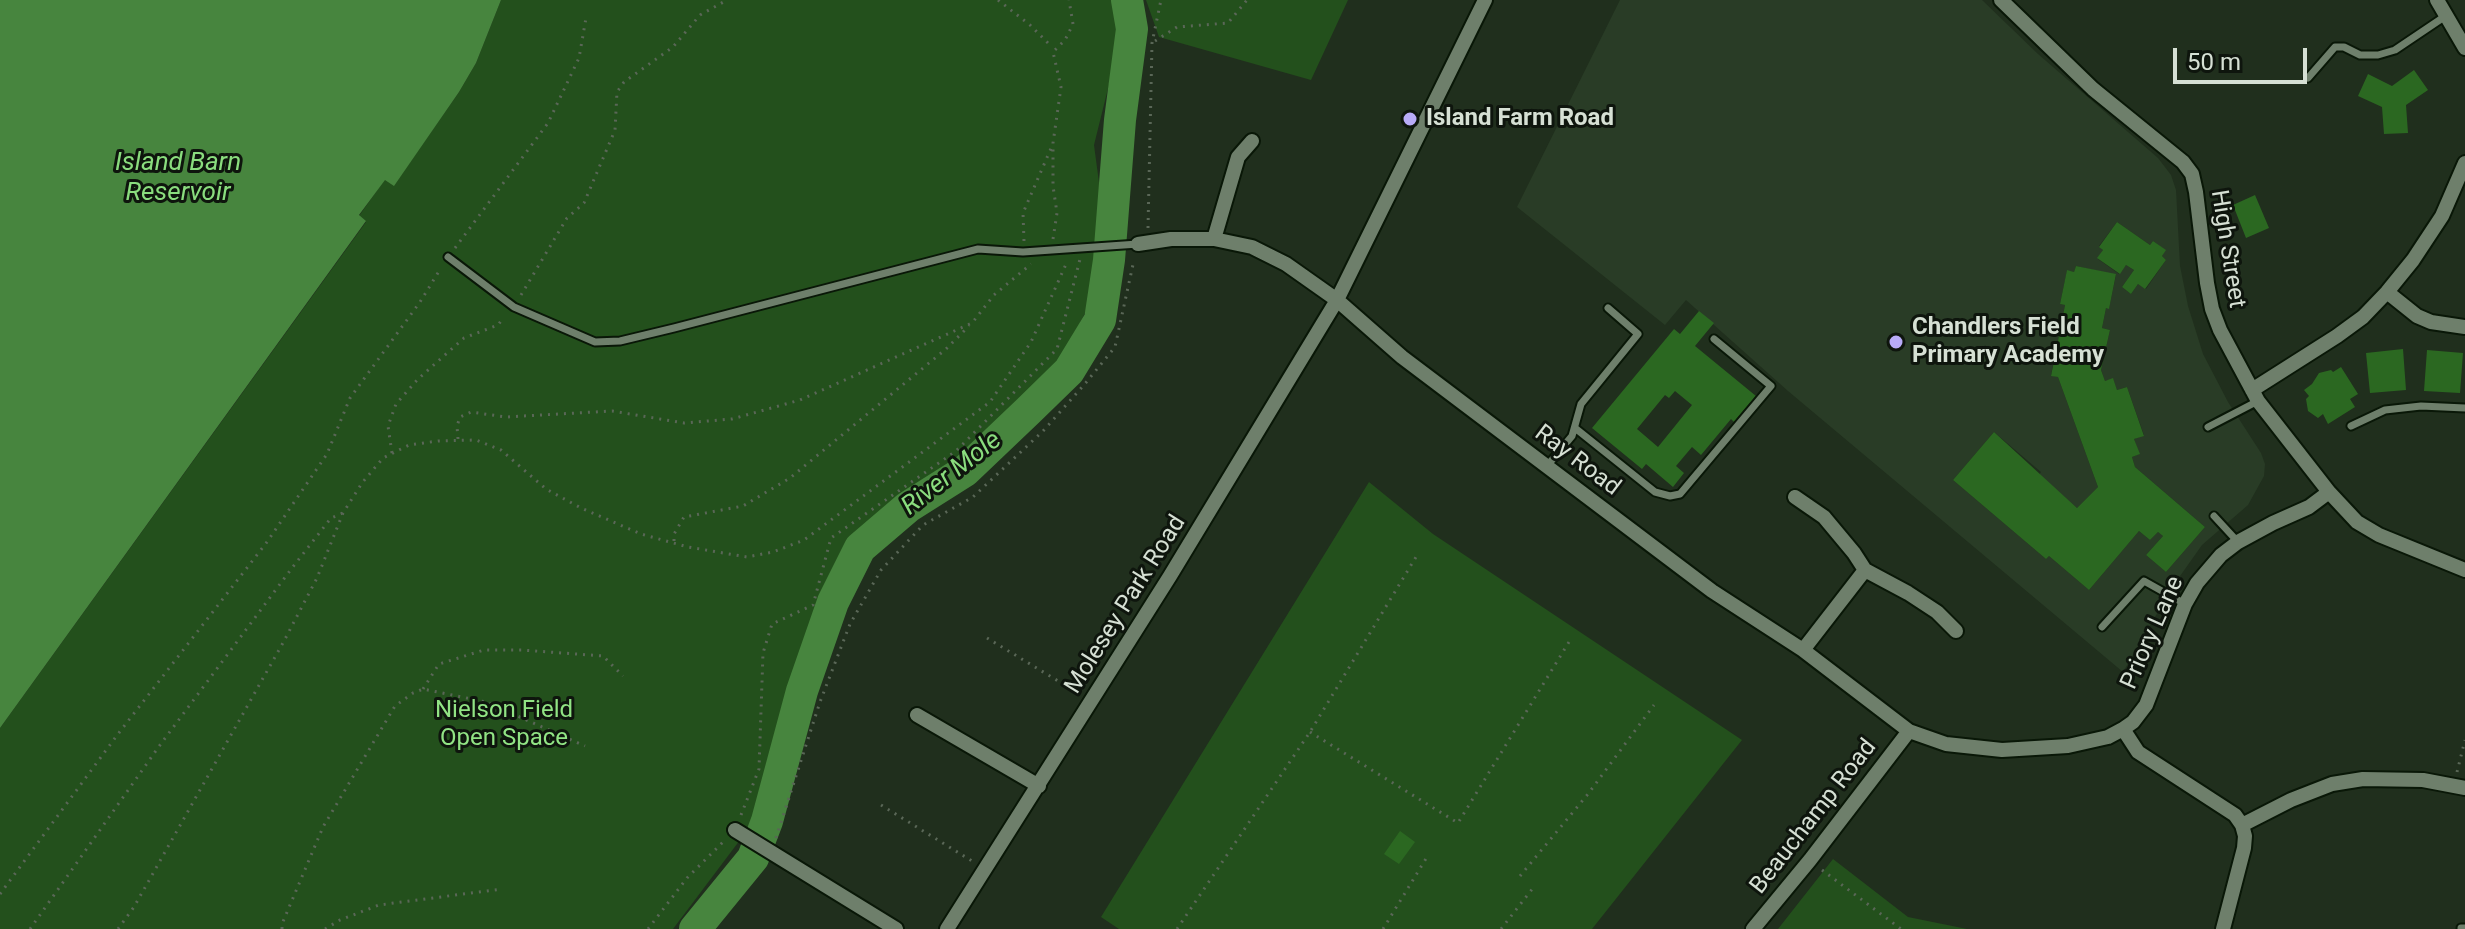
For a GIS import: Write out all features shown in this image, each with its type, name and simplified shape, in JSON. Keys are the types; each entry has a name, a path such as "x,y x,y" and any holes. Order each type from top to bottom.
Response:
{"street":[{"path":"1337,300 1485,0"},
{"name":"High Street","path":"2001,0 2093,89 2183,162 2192,174 2212,309 2228,348 2255,396 2329,492 2357,522 2379,535 2465,570"},
{"path":"2437,0 2465,48"},
{"path":"1214,239 1238,157 1252,141"},
{"path":"2255,396 2363,317 2387,292 2442,216 2465,163"},
{"name":"Ray Road","path":"1143,244 1171,239 1214,239 1252,247 1286,264 1337,300 1402,357 1712,591 1803,650 1909,731"},
{"path":"2387,292 2417,316 2431,322 2465,327"},
{"name":"Molesey Park Road","path":"947,929 1092,701 1337,300"},
{"name":"Priory Lane","path":"2123,729 2146,705 2185,604 2197,583 2221,555 2238,542 2309,507 2329,492"},
{"path":"1795,497 1824,517 1865,570 1937,612 1956,631"},
{"path":"1803,650 1865,570"},
{"path":"917,715 1039,786"},
{"path":"1909,731 1946,744 2002,750 2068,746 2108,737 2123,729 2138,752 2235,815 2242,825 2244,848 2223,929"},
{"name":"Beauchamp Road","path":"1753,929 1909,731"},
{"path":"2242,825 2291,800 2332,784 2363,779 2423,780 2465,788"},
{"path":"739,833 896,929"}],"lane":[{"path":"2308,78 2335,47 2344,47 2360,55 2378,55 2395,50 2447,15"},
{"path":"448,257 514,307 595,342 620,341 978,249 1023,252 1143,244"},
{"path":"1547,466 1572,436 1581,404 1638,334 1608,308"},
{"path":"1575,428 1655,492 1670,496 1680,494 1771,386 1714,339"},
{"path":"2208,427 2255,396"},
{"path":"2351,426 2385,410 2421,406 2465,408"},
{"path":"2214,516 2238,542"},
{"path":"2102,627 2144,581 2185,604"}],"path":[{"path":"392,453 388,426 396,404 418,379 464,338 498,325 514,307 567,218 584,203 615,130 617,92 624,82 673,47 700,15 727,0"},
{"path":"998,0 1048,43"},
{"path":"674,542 674,534 684,517 743,506 790,478 946,349 994,295 1052,249 1057,213 1053,186 1053,143 1061,87 1053,52 1065,40 1073,24 1069,0"},
{"path":"771,852 850,624 881,570 923,525 973,497 1017,456 1115,347 1143,244 1152,43 1161,0"},
{"path":"1152,43 1177,27 1228,23 1247,0"},
{"path":"0,894 118,734 267,542 327,454 350,398 420,302 448,257 548,123 579,58 586,18"},
{"path":"1023,252 1023,213 1053,143"},
{"path":"648,929 687,878 739,833 759,769 763,653 772,624 813,605 831,538 956,451 1057,349 1083,247"},
{"path":"118,929 134,907 284,641 317,578 343,513 383,458 409,445 476,440 501,450 546,489 641,534 747,557 773,552 804,540 990,402 1031,342 1073,248"},
{"path":"458,441 460,417 471,412 506,417 612,411 684,423 732,419 800,400 972,323"},
{"path":"30,929 160,745 292,568 331,518 343,513"},
{"path":"1177,929 1310,732 1416,557"},
{"path":"987,638 1092,701"},
{"path":"1310,732 1458,823 1569,642"},
{"path":"282,929 323,827 395,706 423,689 439,664 484,650 603,656 623,676"},
{"path":"423,689 486,702 585,746"},
{"path":"1520,876 1588,794 1654,705"},
{"path":"2465,740 2457,772 2465,774"},
{"path":"881,805 985,869"},
{"path":"1383,929 1427,857"},
{"path":"1810,860 1899,929"},
{"path":"1501,929 1533,888"},
{"path":"325,929 379,905 502,889"}],"shaded area":[{"name":"Chandlers Field Primary Academy","path":"1620,0 1982,0 2038,54 2158,158 2171,175 2176,190 2180,266 2188,306 2203,354 2228,402 2261,453 2265,464 2264,476 2248,505 2202,545 2173,586 2123,672 1788,391 1686,300 1665,325 1517,207","holes":["2117,222 2150,245 2153,241 2165,250 2162,256 2166,260 2146,289 2138,284 2131,294 2122,287 2134,270 2126,265 2119,274 2098,259 2103,250 2099,246","2076,266 2116,275 2102,328 2110,330 2101,370 2105,381 2113,379 2117,390 2127,387 2144,435 2134,439 2139,454 2132,457 2135,467 2205,527 2166,572 2146,555 2163,536 2158,532 2150,540 2139,531 2089,590 2049,556 2046,559 1953,480 1994,432 2077,508 2098,487 2058,377 2051,375 2065,305 2060,304 2067,271 2074,272"]}],"green space":[{"name":"Nielson Field Open Space","path":"501,0 1115,0 1120,19 1119,44 1094,145 1102,205 1094,269 1087,309 1066,351 1030,394 967,456 886,505 835,564 821,620 787,708 753,816 743,836 673,929 0,929 0,728 366,222 359,216 385,179 394,185 459,92 476,63"},
{"path":"1146,0 1348,0 1311,80 1159,37"},
{"path":"1369,482 1433,534 1742,740 1592,929 1119,929 1101,917"},
{"path":"1833,859 1908,917 1967,929 1778,929"}],"water":[{"name":"Island Barn Reservoir","path":"0,0 501,0 476,63 459,92 394,186 385,180 359,215 366,221 0,728"}],"building":[{"path":"2414,70 2428,90 2406,105 2408,133 2384,134 2382,107 2358,96 2368,74 2392,86"},
{"path":"2255,195 2269,228 2246,238 2233,205"},
{"path":"2117,222 2150,245 2153,241 2166,250 2162,256 2166,260 2145,289 2138,284 2131,294 2122,287 2134,270 2126,265 2120,274 2097,258 2103,250 2099,247"},
{"path":"2076,266 2116,274 2102,328 2110,330 2101,370 2105,381 2113,378 2117,390 2127,387 2144,436 2134,439 2140,454 2132,457 2135,467 2205,527 2166,572 2146,555 2163,536 2158,532 2150,540 2139,531 2089,590 2049,556 2046,559 1953,480 1994,432 2077,508 2098,487 2058,377 2051,376 2065,305 2060,304 2067,270 2074,272"},
{"path":"1699,311 1714,323 1695,346 1756,396 1734,422 1731,419 1701,455 1692,447 1676,466 1684,473 1673,487 1646,464 1642,469 1592,428 1674,329 1680,334","holes":["1675,391 1692,405 1658,447 1637,429 1665,395 1669,398"]},
{"path":"2403,349 2406,390 2370,393 2366,353"},
{"path":"2427,350 2463,353 2460,393 2424,391"},
{"path":"2341,367 2358,394 2350,399 2355,407 2328,424 2323,414 2318,418 2308,411 2306,399 2309,396 2304,390 2319,373 2333,372"},
{"path":"1400,831 1415,842 1399,864 1384,854"}],"waterway":[{"name":"River Mole","path":"695,929 753,858 767,821 802,691 833,602 860,548 908,507 965,471 1069,371 1100,320 1132,29 1127,0"}],"place":[{"name":"Island Farm Road","path":"1410,119"},
{"name":"Chandlers Field Primary Academy","path":"1896,342"}]}
